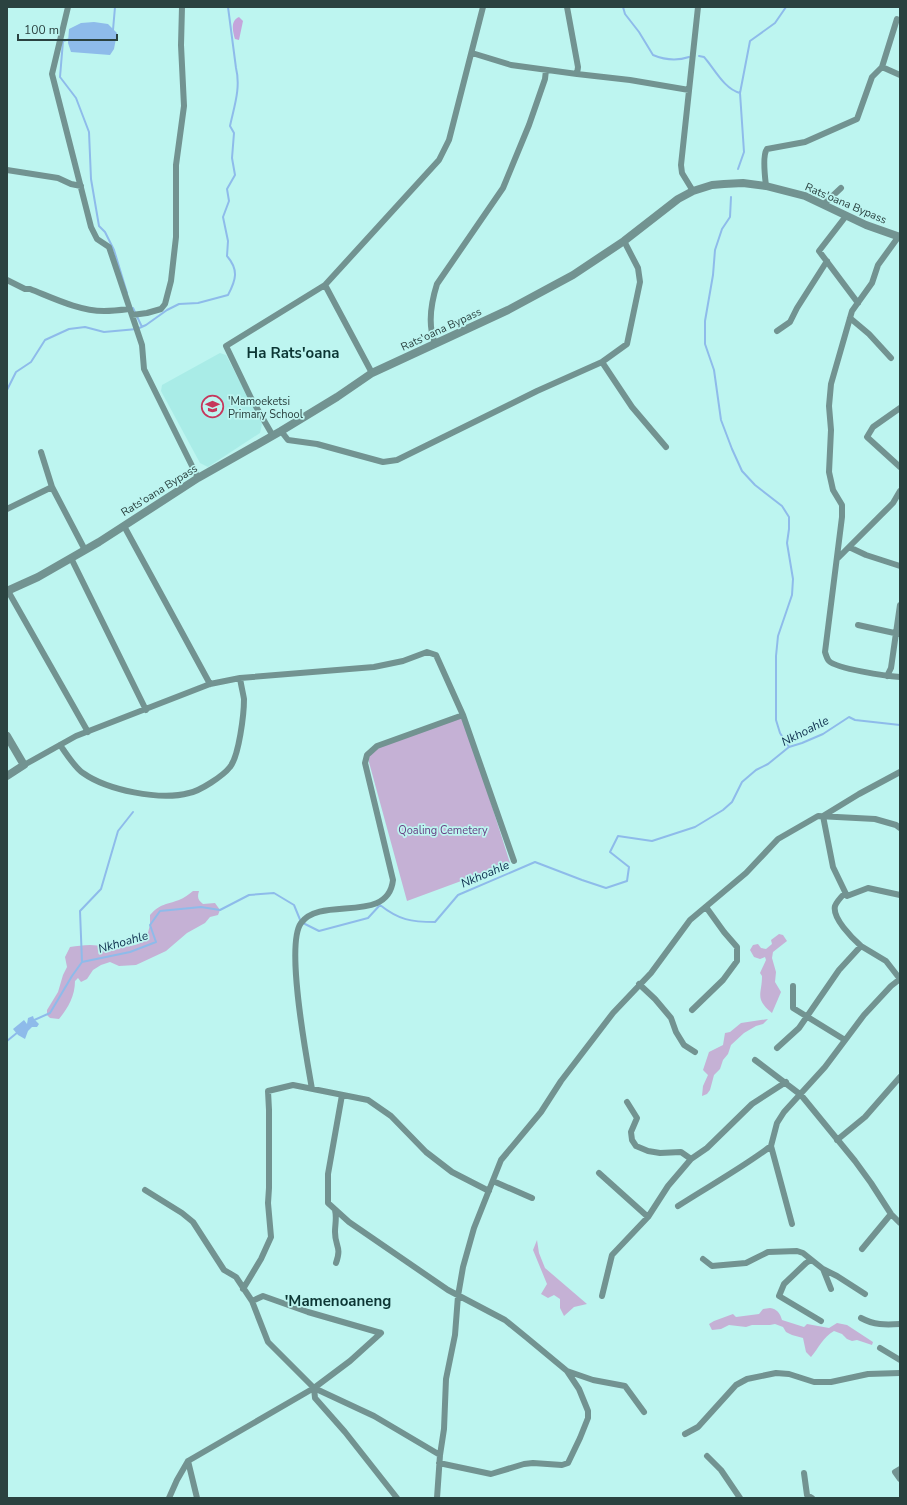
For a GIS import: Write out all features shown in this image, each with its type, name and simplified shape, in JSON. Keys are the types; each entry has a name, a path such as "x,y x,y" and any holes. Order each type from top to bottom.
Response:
{"street":[{"path":"68,7 52,74 91,227 97,239 109,246 142,345 144,369 198,478"},
{"path":"7,280 25,289 30,289 58,300 88,309 147,313 161,309 166,304 171,281 176,238 176,165 184,106 181,45 182,7"},
{"path":"273,436 251,398 226,346 324,285 439,160 449,140 483,7"},
{"path":"566,7 578,67 577,74"},
{"path":"693,191 682,173 681,165 698,7"},
{"path":"766,186 764,162 765,151 767,149 806,142 857,119 872,77 882,67 897,19"},
{"path":"472,53 511,65 630,80 689,90"},
{"path":"882,67 900,75"},
{"path":"435,343 432,335 431,314 432,299 437,284 503,188 529,125 545,79 546,70"},
{"path":"7,170 58,178 71,184 81,186"},
{"name":"Rats'oana Bypass","path":"7,591 38,577 85,550 198,478 281,432 372,373 508,310 566,279 624,241 678,198 693,191 712,185 724,184 743,183 766,186 805,196 866,225 900,236"},
{"path":"824,204 841,188"},
{"path":"846,216 819,251 858,303"},
{"path":"900,236 878,265 872,283 852,311 831,384 829,406 831,430 829,472 833,490 842,505 842,517 825,652 829,660 836,666 887,676 900,677"},
{"path":"281,432 288,440 317,444 384,462 397,460 538,391 602,362 627,344 640,282 638,268 624,241"},
{"path":"777,331 790,322 827,262"},
{"path":"324,285 372,373"},
{"path":"850,318 869,334 891,358"},
{"path":"602,362 632,407 666,447"},
{"path":"900,408 873,427 867,437 900,466"},
{"path":"41,452 52,487 85,550"},
{"path":"7,509 52,487"},
{"path":"837,559 893,503 900,491"},
{"path":"124,526 210,684"},
{"path":"849,547 866,555 900,566"},
{"path":"71,558 146,710"},
{"path":"7,591 88,732"},
{"path":"887,676 891,668 898,634 900,605"},
{"path":"858,625 898,634"},
{"path":"7,776 76,736 210,684 240,678 374,666 403,661 427,652 436,655 462,715 514,861"},
{"path":"60,745 82,772 100,783 136,793 161,796 189,793 215,780 230,767 239,746 244,700 240,678"},
{"path":"312,1089 299,1018 296,962 298,930 301,922 314,912 371,906 386,896 392,886 391,873 365,763 367,755 377,746 462,715"},
{"path":"7,736 24,765"},
{"path":"823,816 900,772"},
{"path":"437,1498 440,1455 444,1429 446,1379 454,1335 463,1267 474,1228 501,1160 541,1112 576,1061 613,1013 651,973 690,920 746,873 778,839 818,816 875,819 896,825 900,828"},
{"path":"823,816 832,867 847,896 868,888 900,895"},
{"path":"792,1224 771,1146 777,1123 784,1112 825,1068 864,1015 891,986 900,979 886,961 861,946 840,922 834,912 835,905 845,892"},
{"path":"692,1010 723,980 737,961 737,947 706,907"},
{"path":"777,1048 792,1035 807,1017 839,970 861,946"},
{"path":"894,971 900,966"},
{"path":"639,984 655,999 671,1018 676,1032 684,1044 695,1052"},
{"path":"793,986 793,1008 845,1040"},
{"path":"755,1060 786,1082 801,1095 838,1140 871,1183 891,1214 900,1223"},
{"path":"838,1140 865,1117 900,1077"},
{"path":"602,1296 612,1254 648,1217 668,1186 691,1159 707,1148 752,1104 786,1082"},
{"path":"243,1289 272,1237 268,1203 270,1110 268,1091 293,1085 368,1100 391,1116 426,1152 452,1172 489,1191"},
{"path":"342,1095 328,1174 328,1203 349,1222 458,1296 504,1320 567,1371 578,1389 588,1411 588,1418 568,1462 562,1465 534,1462 491,1474 440,1462"},
{"path":"627,1102 637,1118 631,1132 632,1140 636,1146 648,1151 660,1153 681,1152 691,1159"},
{"path":"678,1206 715,1182 741,1168 771,1146"},
{"path":"599,1173 648,1217"},
{"path":"493,1180 532,1198"},
{"path":"146,1190 182,1213 193,1222 224,1270 236,1277 252,1301 268,1342 314,1388 374,1416 440,1455"},
{"path":"335,1210 337,1218 335,1233 340,1252 336,1263"},
{"path":"862,1249 891,1214"},
{"path":"703,1259 712,1266 746,1263 768,1252 797,1251 803,1253 823,1269 865,1294"},
{"path":"811,1260 784,1284 779,1296 821,1321"},
{"path":"823,1269 831,1289"},
{"path":"169,1498 188,1461 314,1388 350,1361 381,1332 308,1312 263,1296 252,1301"},
{"path":"861,1318 870,1323 879,1325 900,1324"},
{"path":"880,1348 900,1360"},
{"path":"567,1371 593,1380 625,1386 644,1412"},
{"path":"685,1434 698,1427 736,1386 747,1379 776,1373 789,1374 814,1382 831,1382 868,1374 900,1373"},
{"path":"314,1388 315,1398 350,1438 397,1498"},
{"path":"707,1456 721,1470 740,1498"},
{"path":"188,1461 197,1498"},
{"path":"900,1470 895,1472 900,1479"},
{"path":"804,1473 807,1495 812,1498"}],"shaded area":[{"path":"239,17 243,21 239,40 235,39 233,24"},
{"path":"94,22 108,24 117,33 114,49 110,55 71,52 68,43 69,29 81,23"},
{"name":"'Mamoeketsi Primary School","path":"220,353 226,355 262,424 260,433 208,467 200,463 161,391 162,385"},
{"path":"33,1016 39,1024 37,1027 32,1027 28,1031 25,1039 18,1035 13,1029 24,1020 27,1024 28,1018"}],"green space":[{"name":"Qoaling Cemetery","path":"463,715 510,863 407,901 367,755 377,746"},
{"path":"193,891 199,891 198,898 203,904 215,903 220,910 218,915 210,917 205,923 187,933 166,951 136,965 119,966 110,962 93,970 87,979 81,982 78,978 75,981 74,992 70,1002 59,1019 50,1018 47,1015 47,1010 58,992 67,967 65,957 70,947 90,945 126,947 146,940 150,925 150,915 157,908 181,899"},
{"path":"779,934 783,935 787,941 773,952 772,958 776,972 775,982 781,992 772,1013 763,1004 760,996 762,976 760,973 766,960 765,957 760,959 754,957 750,950 753,945 758,944 761,948 766,949 772,944 771,940"},
{"path":"768,1019 763,1024 744,1033 731,1045 720,1069 714,1075 710,1090 707,1094 702,1096 703,1086 708,1075 703,1070 709,1052 723,1045 725,1033 730,1032 741,1023"},
{"path":"537,1240 539,1253 545,1268 587,1304 574,1307 564,1316 560,1308 560,1299 554,1295 548,1298 541,1294 547,1284 533,1250"},
{"path":"763,1309 775,1309 778,1312 782,1320 804,1327 807,1324 829,1328 837,1323 847,1325 873,1342 872,1345 857,1340 852,1341 847,1339 842,1334 834,1331 824,1340 811,1357 806,1352 803,1338 786,1332 783,1327 775,1324 752,1325 746,1327 729,1325 721,1329 712,1330 709,1324 733,1314 736,1317 759,1314"}],"waterway":[{"path":"113,30 115,7"},
{"path":"7,390 16,372 31,362 45,340 69,329 85,327 104,332 137,329 179,304 198,303 228,295 233,285 235,271 227,256 228,241 223,217 229,201 227,189 235,175 232,158 234,133 230,126 238,83 228,7"},
{"path":"623,7 625,14 639,32 653,55 671,59 689,57"},
{"path":"738,169 744,152 740,93 750,41 775,23 786,7"},
{"path":"70,39 63,41 60,77 76,98 89,132 91,179 99,226 105,232 114,250 127,293"},
{"path":"699,56 704,57 724,83 734,91 740,93"},
{"path":"731,197 730,217 722,229 715,250 713,275 705,321 705,344 714,370 721,420 742,471 755,485 782,506 789,517 787,543 793,579 792,595 778,636 776,656 776,720 780,733 789,747"},
{"path":"133,308 142,327"},
{"name":"Nkhoahle","path":"32,1021 50,1013 82,962 130,952 156,942 150,925 160,911 201,907 220,910 249,895 274,893 294,905 301,922 319,931 368,918 380,905 399,917 412,921 435,922 458,895 535,862 606,888 627,881 629,867 610,852 618,836 652,841 695,827 723,810 732,802 742,782 756,770 768,764 789,747 823,734 849,717 855,720 900,725"},
{"path":"82,962 80,911 101,889 118,831 133,812"},
{"name":"Nkhoahle","path":"7,1041 18,1032"}],"place":[{"name":"'Mamoeketsi Primary School","path":"212,407"}],"district":[{"name":"Ha Rats'oana","path":"293,353"},
{"name":"'Mamenoaneng","path":"338,1301"}]}
